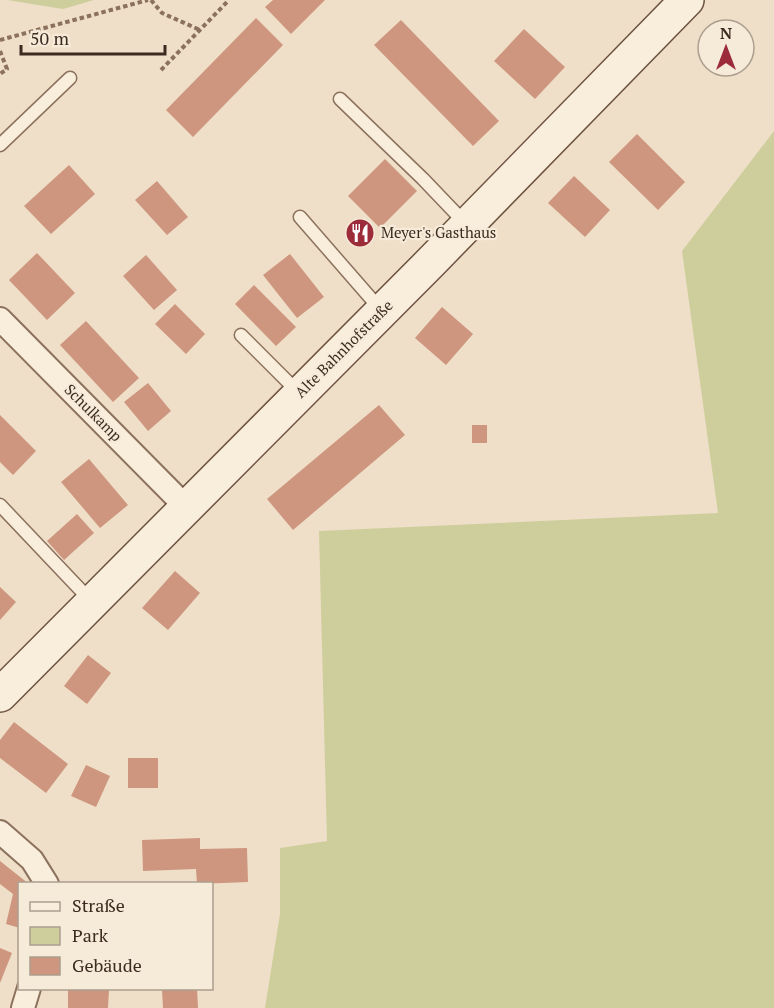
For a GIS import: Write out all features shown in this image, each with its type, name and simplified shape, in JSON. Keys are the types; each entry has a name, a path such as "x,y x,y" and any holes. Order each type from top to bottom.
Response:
{"street":[{"name":"Alte Bahnhofstraße","path":"0,695 687,0"},
{"name":"Schulkamp","path":"0,319 186,507"},
{"path":"0,832 32,860 46,882"},
{"path":"23,1008 28,990"}],"lane":[{"path":"0,145 70,78"},
{"path":"340,99 467,225"},
{"path":"300,217 382,311"},
{"path":"242,335 299,393"},
{"path":"0,505 92,603"}],"path":[{"path":"0,40 149,0 162,14 200,30"},
{"path":"161,70 229,0"},
{"path":"0,51 7,69 0,74"}],"green space":[{"path":"7,0 94,0 63,9"},
{"path":"774,131 774,1008 265,1008 280,914 280,848 327,841 319,531 718,513 682,251"}],"building":[{"path":"273,0 325,0 291,34 265,7"},
{"path":"256,18 283,45 193,137 166,110"},
{"path":"401,20 499,121 473,146 374,45"},
{"path":"524,29 565,67 535,99 494,61"},
{"path":"637,134 685,182 658,210 609,162"},
{"path":"385,159 417,191 380,228 348,196"},
{"path":"69,165 95,194 51,234 24,206"},
{"path":"574,176 610,210 585,237 548,203"},
{"path":"157,181 188,217 167,235 135,200"},
{"path":"37,253 75,293 47,320 9,280"},
{"path":"290,254 324,297 297,318 263,275"},
{"path":"146,255 177,290 154,310 123,276"},
{"path":"254,285 296,327 276,346 235,304"},
{"path":"175,304 205,334 186,354 155,324"},
{"path":"442,307 473,334 446,365 415,338"},
{"path":"86,321 139,378 113,402 60,345"},
{"path":"148,383 171,411 148,431 124,402"},
{"path":"379,405 405,435 293,530 267,499"},
{"path":"0,415 36,451 13,475 0,462"},
{"path":"472,425 487,425 487,443 472,443"},
{"path":"89,459 128,505 100,528 61,482"},
{"path":"77,514 94,533 64,560 47,541"},
{"path":"175,571 200,593 168,630 142,608"},
{"path":"0,587 16,602 0,620"},
{"path":"88,655 111,673 87,704 64,686"},
{"path":"14,722 68,764 46,793 0,758 0,740"},
{"path":"128,758 158,758 158,788 128,788"},
{"path":"86,765 110,776 96,807 71,796"},
{"path":"200,838 200,849 247,848 248,882 197,882 196,869 143,871 142,840"},
{"path":"0,861 26,882 18,882 18,927 6,924 13,894 0,884"},
{"path":"0,948 12,953 0,983"},
{"path":"68,990 109,990 108,1008 68,1008"},
{"path":"162,990 197,990 198,1008 163,1008"}],"place":[{"name":"Meyer's Gasthaus","path":"360,233"}]}
